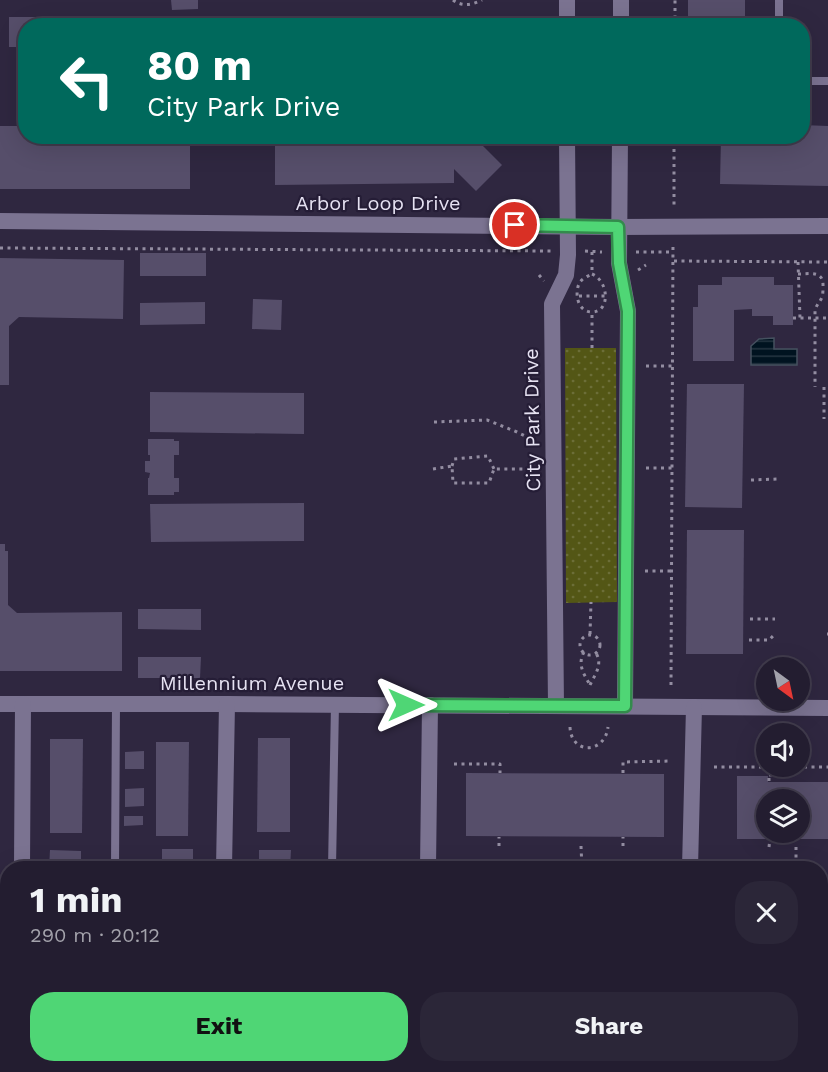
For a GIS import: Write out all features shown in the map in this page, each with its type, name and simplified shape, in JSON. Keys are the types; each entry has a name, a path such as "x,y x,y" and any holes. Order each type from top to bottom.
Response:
{"street":[{"path":"567,0 567,18"},
{"path":"621,0 621,18"},
{"name":"City Park Drive","path":"556,706 552,304 566,275 568,255 567,144"},
{"path":"620,144 619,263 628,311 625,706"},
{"name":"Arbor Loop Drive","path":"0,221 618,227 828,226"},
{"name":"Millennium Avenue","path":"0,704 828,708"},
{"path":"22,861 23,704"},
{"path":"224,861 227,704"},
{"path":"428,861 430,705"},
{"path":"690,861 694,707"}],"lane":[{"path":"779,0 779,18"},
{"path":"810,81 828,81"},
{"path":"115,861 116,704"},
{"path":"332,861 335,704"}],"path":[{"path":"453,0 465,5 482,0"},
{"path":"675,0 675,18"},
{"path":"673,144 674,213"},
{"path":"671,685 673,236"},
{"path":"0,248 554,251"},
{"path":"584,251 609,252"},
{"path":"592,251 592,274"},
{"path":"629,252 673,252"},
{"path":"673,261 828,262"},
{"path":"798,262 800,318"},
{"path":"798,274 813,273 821,277 824,282 822,298 816,306 815,387"},
{"path":"592,274 603,282 604,296 603,306 600,310 592,312 582,309 578,302 578,287 581,281 592,274"},
{"path":"823,294 828,294"},
{"path":"566,297 616,296"},
{"path":"592,312 592,348"},
{"path":"793,318 828,318"},
{"path":"646,366 672,366"},
{"path":"824,387 824,419"},
{"path":"434,422 487,420 535,441"},
{"path":"488,456 494,469 489,483 453,483 454,459 488,456"},
{"path":"434,469 452,465"},
{"path":"646,468 672,468"},
{"path":"494,469 535,469"},
{"path":"751,480 777,479"},
{"path":"645,571 672,571"},
{"path":"590,634 591,602"},
{"path":"750,619 775,619"},
{"path":"590,634 581,641 580,647 584,652 596,653"},
{"path":"590,634 600,642 596,653"},
{"path":"749,640 769,640 776,634"},
{"path":"584,652 580,665 590,686 599,664 596,653"},
{"path":"570,727 574,741 588,748 604,740 608,727"},
{"path":"623,773 623,762 671,761"},
{"path":"454,764 500,764 500,773"},
{"path":"714,767 756,767"},
{"path":"810,767 828,767"},
{"path":"499,837 499,846"},
{"path":"623,837 623,846"},
{"path":"769,847 770,843"},
{"path":"581,846 582,861"},
{"path":"796,847 796,861"}],"shaded area":[{"path":"565,348 616,348 617,602 566,603"}],"water":[{"path":"774,338 774,349 797,349 797,365 751,365 751,346 759,339"}],"building":[{"path":"171,0 198,0 198,9 172,10"},
{"path":"688,0 745,0 745,18 688,18"},
{"path":"9,17 164,17 18,18 18,47 9,47"},
{"path":"810,125 828,126 828,186 720,184 721,144 810,144"},
{"path":"0,126 18,126 18,144 190,144 190,189 0,189"},
{"path":"275,144 481,144 502,165 476,191 454,169 454,183 275,185"},
{"path":"140,253 206,253 206,276 140,276"},
{"path":"0,258 124,260 123,319 19,317 9,326 9,385 0,385"},
{"path":"722,277 774,277 774,285 793,285 793,325 773,325 773,316 752,316 752,309 734,310 734,361 693,361 693,307 698,307 698,285 722,285"},
{"path":"253,299 282,300 281,330 252,329"},
{"path":"205,302 205,324 140,325 140,303"},
{"path":"687,384 744,384 742,508 685,507"},
{"path":"150,392 304,393 304,434 150,432"},
{"path":"148,439 179,441 179,455 174,455 174,478 179,478 179,492 174,492 174,495 148,495 150,473 145,472 145,461 150,461"},
{"path":"304,503 304,541 151,542 150,504"},
{"path":"687,530 744,530 743,654 686,654"},
{"path":"0,544 5,544 5,551 8,551 8,605 17,613 122,612 122,671 0,671"},
{"path":"138,609 201,609 201,630 138,629"},
{"path":"138,657 201,657 200,678 138,678"},
{"path":"258,738 290,738 290,832 257,832"},
{"path":"50,739 83,739 82,833 50,833"},
{"path":"156,742 189,742 188,836 156,836"},
{"path":"144,751 144,769 125,769 125,752"},
{"path":"466,773 664,774 664,837 466,836"},
{"path":"737,776 768,777 768,782 828,782 828,839 810,839 810,789 756,789 756,839 737,839"},
{"path":"144,788 144,806 125,807 125,789"},
{"path":"124,816 143,816 143,825 124,826"},
{"path":"162,849 193,849 193,861 162,861"},
{"path":"50,850 81,851 81,861 49,861"},
{"path":"259,850 291,850 290,861 259,861"}],"route":[{"path":"406,705 625,706 628,311 619,263 618,227 515,225"}]}
